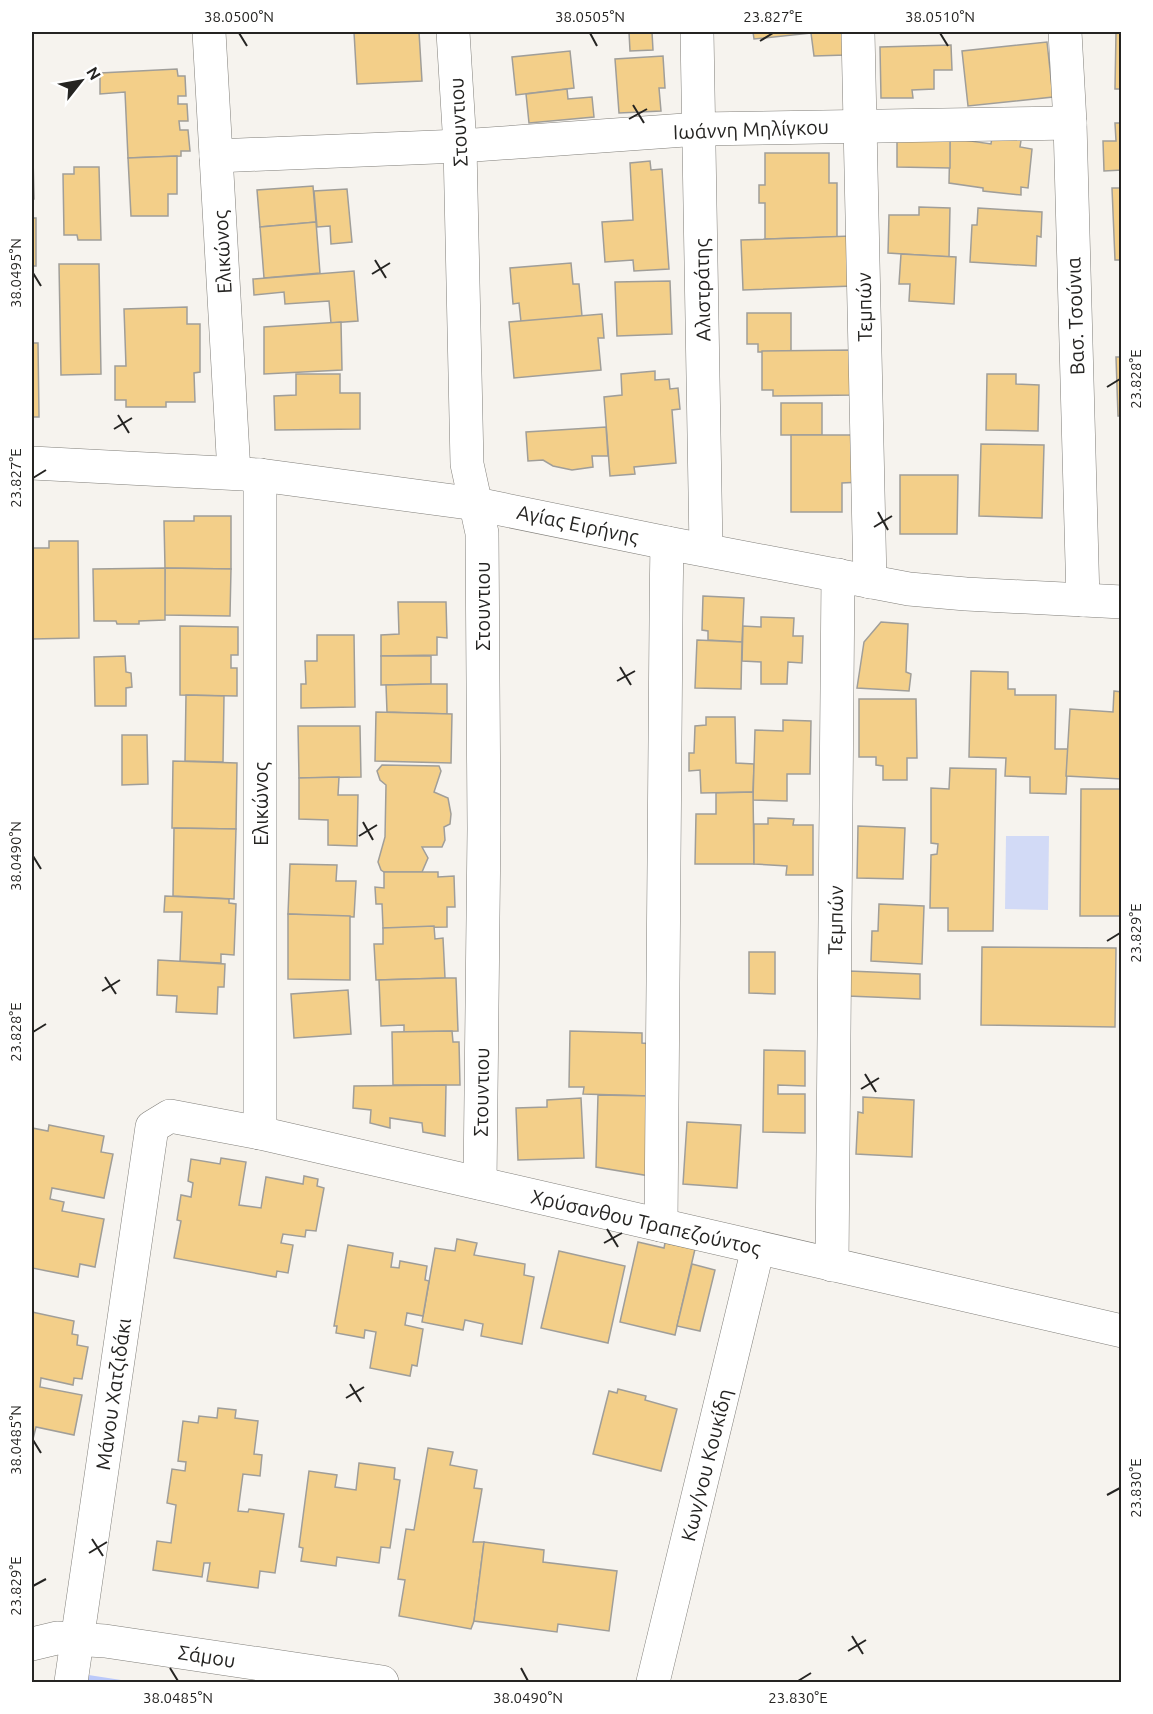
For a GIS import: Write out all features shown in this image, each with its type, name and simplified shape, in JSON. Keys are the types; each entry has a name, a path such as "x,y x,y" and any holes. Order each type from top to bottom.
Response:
{"street":[{"name":"Ελικώνος","path":"209,32 216,156 247,474 260,1133"},
{"name":"Στουντιου","path":"453,32 460,146 467,464 482,533 484,818 480,1183"},
{"name":"Αλιστράτης","path":"697,32 706,549"},
{"name":"Τεμπών","path":"858,32 870,582"},
{"name":"Βασ. Τσούνια","path":"1065,32 1070,123 1083,600"},
{"name":"Ιωάννη Μηλίγκου","path":"216,156 460,146 699,129 1070,123"},
{"name":"Αγίας Ειρήνης","path":"32,463 247,474 476,504 870,582 939,592 1122,602"},
{"path":"661,1225 664,740 668,543"},
{"name":"Τεμπών","path":"832,1265 838,575"},
{"name":"Χρύσανθου Τραπεζούντος","path":"170,1116 260,1133 1122,1331"},
{"name":"Μάνου Χατζιδάκι","path":"71,1683 152,1127 170,1116"},
{"name":"Κων/νου Κουκίδη","path":"653,1683 758,1248"},
{"name":"Σάμου","path":"32,1644 57,1638 78,1638 382,1683"}],"shaded area":[{"path":"1006,836 1049,836 1048,910 1005,909"},
{"path":"82,1674 134,1682 81,1682"}],"building":[{"path":"354,32 419,32 422,81 357,84"},
{"path":"629,32 652,32 653,50 630,51"},
{"path":"753,32 845,32 846,55 814,56 811,33 754,39"},
{"path":"1116,32 1122,32 1122,89 1115,89"},
{"path":"1047,42 1053,97 968,106 962,51"},
{"path":"951,45 952,70 934,70 934,89 912,90 913,98 881,98 880,47"},
{"path":"570,51 574,88 516,95 512,57"},
{"path":"663,56 665,88 659,88 661,111 619,113 615,59"},
{"path":"177,69 178,76 185,76 186,96 178,96 178,104 187,104 188,121 179,121 180,130 188,130 190,151 181,151 181,156 128,158 125,92 100,94 100,73"},
{"path":"567,89 568,99 592,97 594,117 529,123 526,94"},
{"path":"1115,123 1122,123 1122,170 1104,171 1103,141 1116,141"},
{"path":"993,130 1022,134 1020,147 1032,149 1028,188 1021,187 1021,195 983,191 983,188 949,183 950,138 991,144"},
{"path":"897,137 950,138 950,168 897,167"},
{"path":"765,153 829,153 829,183 837,183 837,237 765,239 765,203 759,203 759,185 765,185"},
{"path":"177,156 177,194 168,194 168,216 131,216 128,158"},
{"path":"33,157 34,199 32,199"},
{"path":"650,161 651,170 662,169 669,269 634,271 633,260 605,262 602,222 633,220 630,163"},
{"path":"74,167 99,167 101,240 78,240 77,235 64,235 63,174 74,174"},
{"path":"313,186 316,222 260,227 257,190"},
{"path":"1112,188 1122,188 1122,260 1115,260"},
{"path":"347,189 352,242 331,244 330,226 317,227 314,191"},
{"path":"919,207 950,208 949,257 888,253 889,215 919,215"},
{"path":"978,208 1042,212 1041,237 1037,236 1036,266 970,262 972,225 977,225"},
{"path":"32,218 36,218 36,266 32,266"},
{"path":"316,222 320,273 264,278 260,227"},
{"path":"851,236 853,286 743,290 741,240"},
{"path":"901,254 956,257 954,304 909,301 910,284 899,284"},
{"path":"571,263 573,284 579,284 582,316 521,322 519,303 513,304 510,268"},
{"path":"59,264 99,264 101,374 61,375"},
{"path":"354,271 358,321 331,323 329,301 285,304 284,292 254,295 253,279"},
{"path":"670,281 672,334 617,336 615,282"},
{"path":"187,307 187,324 200,324 200,372 194,373 195,402 166,402 166,407 126,407 126,400 115,400 115,366 126,366 124,309"},
{"path":"747,313 791,313 791,352 758,352 758,344 747,344"},
{"path":"602,314 604,338 598,338 601,370 514,378 509,322"},
{"path":"341,322 342,370 264,374 264,327"},
{"path":"32,343 38,343 39,417 32,417"},
{"path":"852,350 856,395 773,396 773,390 762,390 762,351"},
{"path":"1116,357 1122,357 1122,416 1118,416"},
{"path":"655,371 655,380 669,379 670,389 678,388 680,409 672,410 676,463 634,467 635,474 610,476 604,397 622,395 621,374"},
{"path":"296,374 340,374 340,393 360,393 360,429 275,430 274,396 296,395"},
{"path":"987,374 1016,374 1016,384 1039,385 1038,431 986,430"},
{"path":"781,403 822,403 822,435 781,435"},
{"path":"606,427 608,456 592,456 593,467 572,470 553,466 543,460 528,461 526,432"},
{"path":"791,435 861,435 861,482 842,483 842,512 791,512"},
{"path":"981,444 1044,445 1042,518 979,516"},
{"path":"900,475 958,475 957,534 900,534"},
{"path":"194,516 231,516 231,569 165,568 164,521 194,521"},
{"path":"49,541 78,541 79,638 32,639 32,548 49,548"},
{"path":"165,568 231,569 230,616 164,615"},
{"path":"165,568 165,620 139,621 139,624 94,621 93,569"},
{"path":"703,596 744,598 742,642 708,640 708,631 702,630"},
{"path":"398,602 446,602 447,638 437,637 437,655 381,656 381,635 399,634"},
{"path":"761,617 794,618 793,636 803,636 802,663 788,662 787,684 761,684 761,662 742,661 743,626 761,627"},
{"path":"881,622 908,624 906,672 911,674 909,691 857,688 864,642"},
{"path":"180,626 238,627 238,655 231,655 231,668 237,668 237,696 180,695"},
{"path":"317,635 354,635 355,707 301,708 301,684 306,684 305,661 317,661"},
{"path":"697,640 742,642 741,689 695,688"},
{"path":"125,656 126,672 131,673 132,687 126,688 126,706 95,706 94,657"},
{"path":"381,656 431,656 431,684 381,685"},
{"path":"971,671 1008,672 1008,689 1015,689 1015,695 1056,695 1055,749 1068,749 1066,794 1030,793 1030,777 1005,776 1006,758 969,757"},
{"path":"447,684 447,714 387,712 386,685"},
{"path":"1114,691 1122,692 1122,779 1066,776 1070,709 1113,712"},
{"path":"186,695 224,696 223,762 185,761"},
{"path":"859,699 916,699 917,758 907,758 907,780 883,780 883,766 876,765 876,757 859,757"},
{"path":"376,712 452,714 451,763 375,761"},
{"path":"706,717 735,717 736,763 754,764 753,792 701,793 700,770 689,771 689,753 694,753 695,726 706,725"},
{"path":"783,720 811,721 810,774 787,774 787,801 753,800 755,730 783,731"},
{"path":"298,726 360,726 361,777 299,778"},
{"path":"122,735 147,735 148,784 122,785"},
{"path":"173,761 237,763 236,829 172,828"},
{"path":"382,765 439,766 441,771 434,792 448,798 450,824 444,827 445,840 442,847 422,847 428,858 422,872 384,872 378,862 385,837 386,785 380,780 377,771"},
{"path":"950,768 996,769 993,931 948,931 948,908 930,908 931,855 937,854 938,844 931,843 931,788 949,789"},
{"path":"339,777 338,795 358,795 357,846 328,845 328,820 299,819 299,778"},
{"path":"1081,789 1122,789 1122,916 1080,916"},
{"path":"753,792 754,864 695,864 696,814 716,814 716,793"},
{"path":"768,818 794,819 793,825 813,825 813,875 786,875 787,866 754,864 754,824 768,824"},
{"path":"858,826 905,828 903,879 857,878"},
{"path":"174,828 236,829 234,899 173,896"},
{"path":"290,864 337,865 336,881 356,881 354,917 288,914"},
{"path":"384,872 438,872 438,877 454,876 455,907 447,907 447,927 383,928 382,904 376,904 375,887 384,888"},
{"path":"165,896 229,899 229,903 236,904 234,955 221,954 221,963 180,961 182,912 164,912"},
{"path":"879,904 924,906 922,964 871,961 872,931 878,931"},
{"path":"288,914 350,916 350,980 288,979"},
{"path":"434,926 435,939 443,938 445,978 376,980 374,944 383,944 383,928"},
{"path":"982,947 1116,948 1115,1027 981,1025"},
{"path":"749,952 775,952 775,994 749,993"},
{"path":"158,960 225,964 224,987 218,987 217,1014 176,1012 177,996 157,995"},
{"path":"849,971 920,974 920,999 848,996"},
{"path":"456,978 458,1031 404,1032 404,1025 381,1026 379,980"},
{"path":"348,990 351,1034 294,1038 291,994"},
{"path":"452,1031 453,1042 459,1042 460,1085 393,1085 392,1032"},
{"path":"570,1031 642,1033 642,1043 652,1044 651,1096 583,1094 584,1087 569,1087"},
{"path":"764,1050 805,1051 805,1086 778,1085 778,1094 805,1094 805,1133 763,1132"},
{"path":"446,1085 445,1136 423,1132 422,1123 390,1118 390,1128 370,1123 371,1110 353,1108 354,1086"},
{"path":"598,1095 651,1096 650,1176 596,1167"},
{"path":"863,1097 914,1100 912,1157 856,1154 858,1112 863,1113"},
{"path":"581,1098 584,1158 518,1160 516,1108 547,1107 547,1100"},
{"path":"687,1122 741,1125 737,1188 683,1184"},
{"path":"49,1125 104,1136 101,1152 113,1154 104,1198 52,1188 50,1199 64,1202 62,1211 104,1219 95,1267 80,1264 78,1277 32,1268 32,1128 48,1131"},
{"path":"221,1158 246,1162 239,1205 261,1208 266,1177 303,1184 304,1176 318,1179 317,1186 324,1188 316,1231 306,1230 305,1237 283,1234 281,1243 293,1245 288,1273 277,1271 276,1277 174,1258 181,1221 177,1220 181,1195 191,1197 193,1183 188,1181 191,1159 220,1164"},
{"path":"457,1239 477,1243 474,1255 525,1264 524,1275 534,1277 522,1344 481,1336 483,1324 465,1320 463,1330 422,1322 435,1248 455,1251"},
{"path":"638,1242 664,1248 665,1243 695,1249 675,1335 620,1322"},
{"path":"348,1245 393,1253 391,1267 399,1268 400,1261 427,1266 425,1280 429,1281 423,1316 407,1313 405,1325 423,1329 417,1366 412,1365 410,1376 370,1368 376,1332 365,1330 364,1338 336,1333 337,1326 334,1326"},
{"path":"559,1251 625,1266 608,1343 541,1328"},
{"path":"692,1264 715,1270 700,1331 677,1326"},
{"path":"32,1312 74,1321 72,1334 78,1335 77,1345 88,1347 82,1379 74,1378 73,1385 41,1378 40,1387 82,1395 74,1435 36,1427 32,1439"},
{"path":"618,1389 646,1396 645,1400 677,1409 661,1471 593,1454 609,1391 617,1393"},
{"path":"218,1408 236,1410 235,1418 258,1421 254,1454 262,1455 260,1476 243,1474 238,1511 248,1512 249,1509 284,1514 275,1573 260,1571 258,1588 207,1581 210,1563 204,1563 202,1577 153,1570 157,1541 171,1543 176,1505 167,1503 172,1469 185,1471 186,1462 178,1461 183,1421 198,1423 199,1416 217,1418"},
{"path":"428,1448 453,1452 450,1465 477,1470 474,1488 482,1489 473,1542 484,1542 471,1629 399,1616 405,1580 398,1579 406,1529 414,1530"},
{"path":"359,1463 395,1468 394,1479 400,1480 390,1548 381,1547 379,1563 337,1557 336,1566 301,1561 303,1548 299,1547 309,1471 337,1475 335,1487 356,1490"},
{"path":"484,1542 544,1550 543,1562 617,1571 609,1631 558,1624 557,1632 474,1621"}]}
